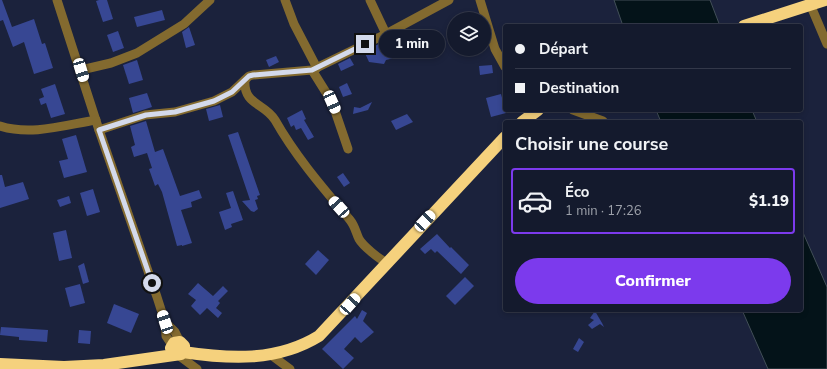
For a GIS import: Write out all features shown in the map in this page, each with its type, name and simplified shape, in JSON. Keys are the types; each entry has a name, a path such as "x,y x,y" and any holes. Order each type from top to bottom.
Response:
{"highway":[{"path":"750,24 815,2"},
{"path":"525,120 535,112"},
{"path":"0,364 64,367 104,365 143,360 162,349 176,349 216,357 271,355 305,345 319,336 503,139"}],"street":[{"path":"57,0 81,70 99,130 165,322 174,332 176,349 197,369"},
{"path":"81,70 111,63 137,53 184,24 210,0"},
{"path":"285,0 294,24 332,102 348,149"},
{"path":"370,0 386,34"},
{"path":"99,130 146,115 175,112 200,105 232,92 253,75 315,69 386,34 449,0"},
{"path":"480,0 495,49 503,64"},
{"path":"815,2 827,44"},
{"path":"245,80 246,92 257,105 271,112 300,159 353,224 360,240 378,258 387,263"},
{"path":"232,92 246,92"},
{"path":"578,112 600,120"},
{"path":"0,126 22,130 42,129 96,120"},
{"path":"271,355 286,368"}],"shaded area":[{"path":"614,0 710,0 719,24 622,24"},
{"path":"657,112 753,112 756,120 660,120"},
{"path":"803,233 827,287 827,369 768,369 743,312 803,312"}],"building":[{"path":"0,0 2,0 12,27 34,19 42,44 45,43 53,68 34,74 24,42 13,47 3,20 0,21"},
{"path":"107,0 113,19 103,22 96,1"},
{"path":"162,10 165,20 137,27 134,17"},
{"path":"189,27 195,45 186,48 182,32"},
{"path":"118,31 124,48 113,52 107,35"},
{"path":"383,42 386,47 380,50 394,58 386,60 384,64 369,62 364,51"},
{"path":"276,56 279,62 269,67 266,60"},
{"path":"350,58 354,65 341,71 338,64"},
{"path":"137,60 143,80 129,84 123,65"},
{"path":"492,65 493,73 480,75 479,66"},
{"path":"347,83 352,94 343,97 339,87"},
{"path":"55,84 65,114 51,118 46,103 41,105 39,99 44,97 41,89"},
{"path":"147,93 152,107 133,113 129,98"},
{"path":"501,94 503,112 506,113 491,117 486,98"},
{"path":"372,102 368,110 353,114 354,107 360,108"},
{"path":"220,105 223,117 209,121 206,109"},
{"path":"302,110 306,119 304,120 314,137 308,140 301,128 296,130 294,125 291,127 287,118"},
{"path":"407,114 413,122 396,130 391,121"},
{"path":"146,121 155,152 163,149 180,196 199,190 202,198 191,202 192,207 181,210 192,243 177,246 162,192 158,184 155,186 149,169 152,168 147,153 134,157 131,147 135,145 130,126"},
{"path":"238,132 260,195 257,196 258,199 255,200 258,209 254,212 251,211 242,201 250,200 228,135"},
{"path":"76,135 87,172 64,178 59,161 68,159 62,139"},
{"path":"343,173 350,183 344,187 337,177"},
{"path":"0,175 2,175 5,187 23,182 29,199 0,208"},
{"path":"93,189 100,212 87,216 80,193"},
{"path":"233,191 243,220 231,224 232,227 225,230 219,212 231,208 226,193"},
{"path":"69,196 71,203 60,207 57,200"},
{"path":"66,230 72,258 59,261 53,233"},
{"path":"437,234 469,265 461,274 437,251 435,253 431,249 425,254 420,249"},
{"path":"318,250 329,260 316,275 305,264"},
{"path":"84,263 89,282 83,284 78,266"},
{"path":"465,277 474,286 455,305 446,296"},
{"path":"198,283 213,296 223,286 228,291 218,301 220,303 216,308 222,313 218,318 207,308 200,315 191,306 196,300 188,294"},
{"path":"80,284 85,303 70,307 65,288"},
{"path":"114,304 139,314 131,333 107,323"},
{"path":"362,310 367,313 363,321 374,332 361,343 355,337 344,349 354,358 343,369 322,349 355,316 357,319"},
{"path":"596,312 604,327 600,324 592,329 588,325 594,320 590,318"},
{"path":"1,327 48,330 47,342 19,340 19,337 0,335"},
{"path":"79,330 91,331 90,344 78,343"},
{"path":"579,338 584,342 578,352 573,349"}],"route":[{"path":"152,283 99,130 146,115 175,112 214,101 232,92 249,76 312,70 365,44"}]}
